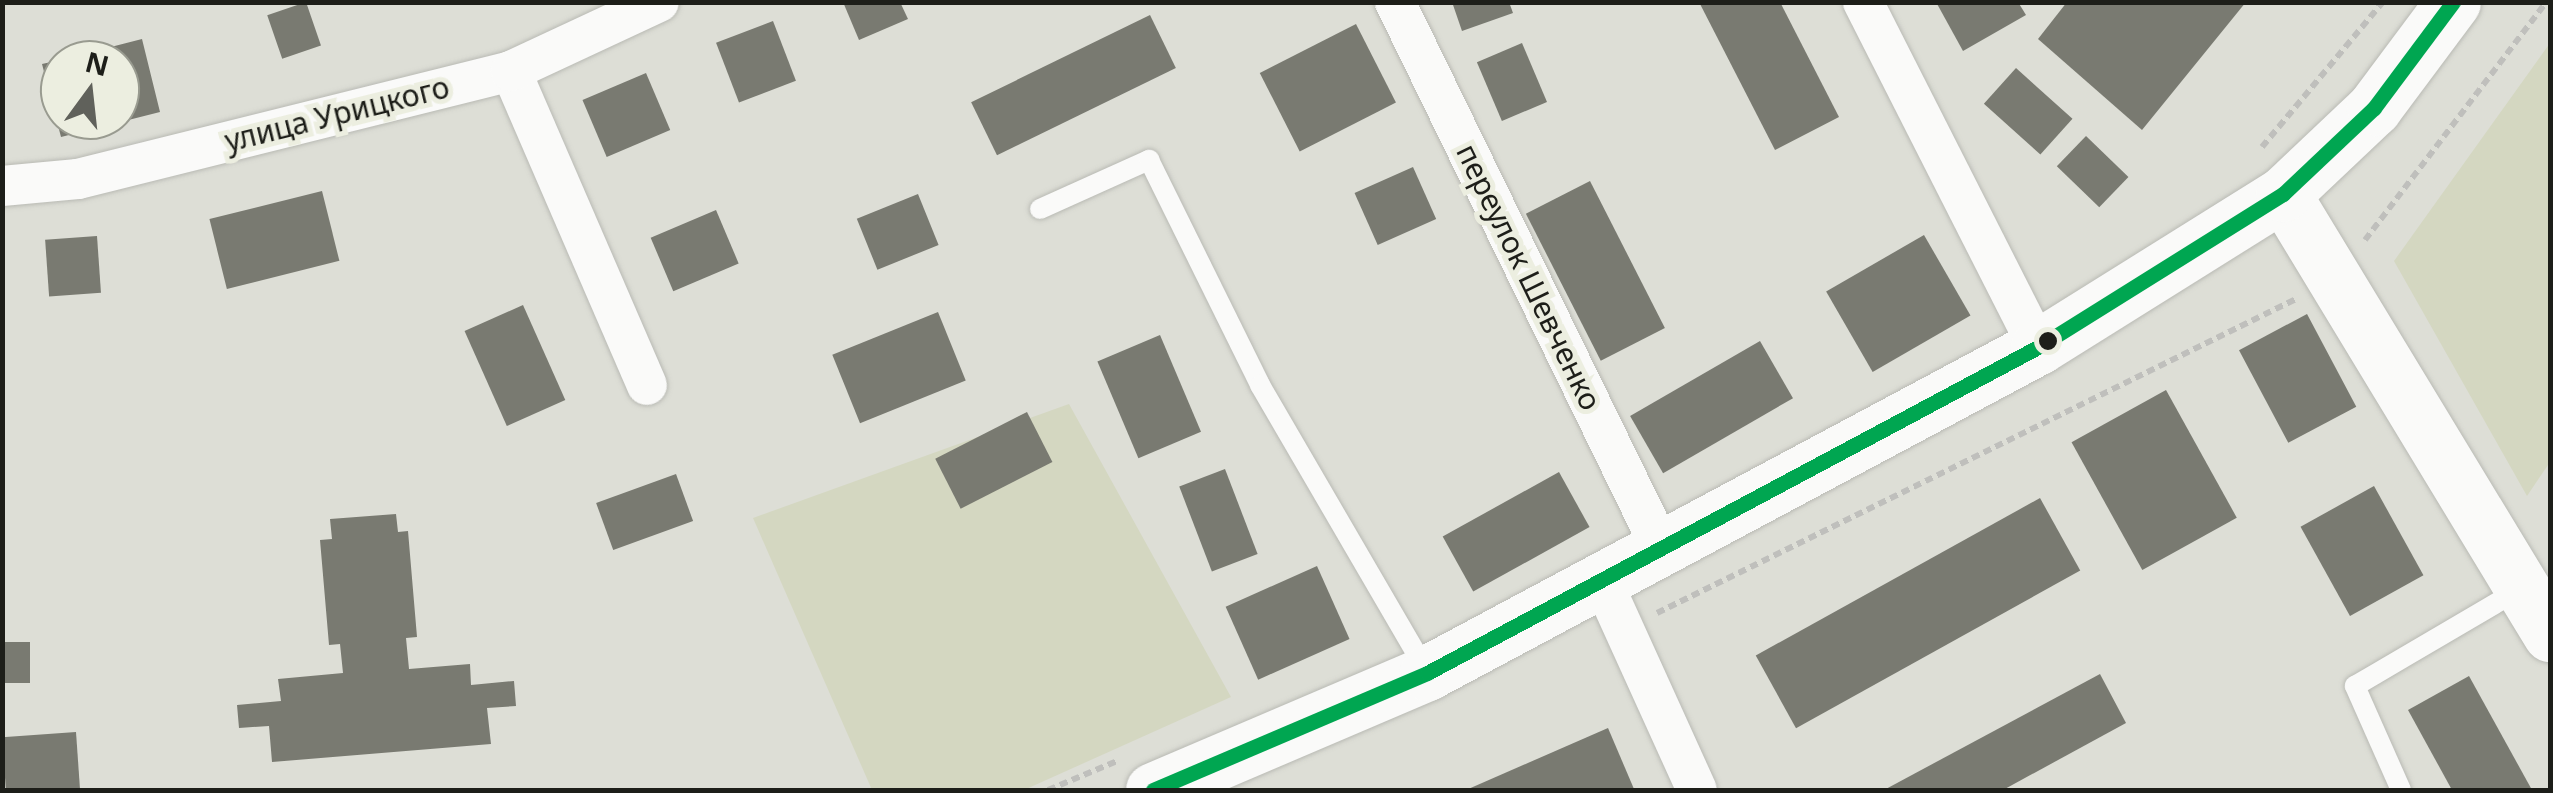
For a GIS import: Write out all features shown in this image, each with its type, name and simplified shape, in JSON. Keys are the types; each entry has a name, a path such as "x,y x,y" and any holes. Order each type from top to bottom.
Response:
{"main road":[{"path":"1145,771 1427,673 1663,552 2038,347 2268,175 2374,108 2453,2"},
{"path":"2268,175 2550,634"}],"street":[{"name":"улица Урицкого","path":"2,186 78,179 512,71 659,2"},
{"name":"переулок Шевченко","path":"1396,2 1663,552"},
{"path":"1863,2 2038,347"},
{"path":"512,71 647,385"},
{"path":"1603,582 1697,790"}],"lane":[{"path":"1040,209 1149,160 1260,384 1427,673"},
{"path":"2401,790 2355,686 2522,588"}],"path":[{"path":"2268,175 2383,2"},
{"path":"1048,790 1145,771"}],"green space":[{"path":"2550,43 2550,462 2527,496 2394,261"},
{"path":"1069,404 1231,697 1024,790 872,790 753,518"}],"building":[{"path":"306,2 321,45 282,59 267,15"},
{"path":"843,2 900,2 908,19 859,40"},
{"path":"1452,2 1509,2 1513,13 1462,31"},
{"path":"1699,2 1780,2 1839,117 1775,150"},
{"path":"1936,2 2018,2 2026,15 1963,51"},
{"path":"2067,2 2246,2 2142,130 2038,39"},
{"path":"1150,15 1176,68 997,155 971,102"},
{"path":"773,21 796,81 739,103 716,43"},
{"path":"1356,24 1396,102 1300,151 1260,73"},
{"path":"142,39 160,112 140,117 140,40"},
{"path":"1522,43 1547,102 1502,121 1477,62"},
{"path":"2016,68 2072,119 2040,155 1984,104"},
{"path":"646,73 670,130 607,157 582,100"},
{"path":"2086,136 2128,177 2099,207 2057,166"},
{"path":"1413,167 1436,219 1378,245 1355,193"},
{"path":"1590,181 1665,328 1601,361 1526,214"},
{"path":"322,191 339,261 227,289 209,219"},
{"path":"918,194 939,245 877,270 857,219"},
{"path":"716,210 739,263 673,291 651,238"},
{"path":"1924,235 1970,316 1873,372 1826,292"},
{"path":"97,236 101,293 49,296 45,240"},
{"path":"523,305 565,400 507,426 465,331"},
{"path":"938,312 966,381 860,423 832,355"},
{"path":"2307,314 2356,407 2288,443 2239,350"},
{"path":"1160,335 1201,432 1138,458 1097,362"},
{"path":"1760,341 1793,398 1663,473 1630,416"},
{"path":"2166,390 2237,518 2142,570 2072,442"},
{"path":"1027,412 1052,462 961,509 935,459"},
{"path":"1225,469 1258,554 1212,572 1179,487"},
{"path":"1559,472 1590,527 1473,592 1443,536"},
{"path":"676,474 693,521 613,550 596,503"},
{"path":"2374,486 2423,575 2350,616 2301,527"},
{"path":"2040,498 2080,571 1796,728 1756,656"},
{"path":"396,514 398,532 408,531 417,637 406,638 409,669 470,664 471,685 514,681 516,706 487,708 491,744 272,762 269,726 239,728 237,705 281,701 278,679 343,673 340,644 329,645 320,540 332,539 330,519"},
{"path":"1317,566 1350,639 1258,680 1226,607"},
{"path":"2,642 30,642 30,683 2,683"},
{"path":"2100,674 2126,723 2003,790 1884,790"},
{"path":"2469,676 2532,790 2452,790 2408,710"},
{"path":"1608,728 1634,789 1466,790"},
{"path":"76,732 80,790 6,790 2,737"}],"transit line":[{"path":"1153,790 1427,673 2038,347 2283,194 2374,108 2453,2"}]}
